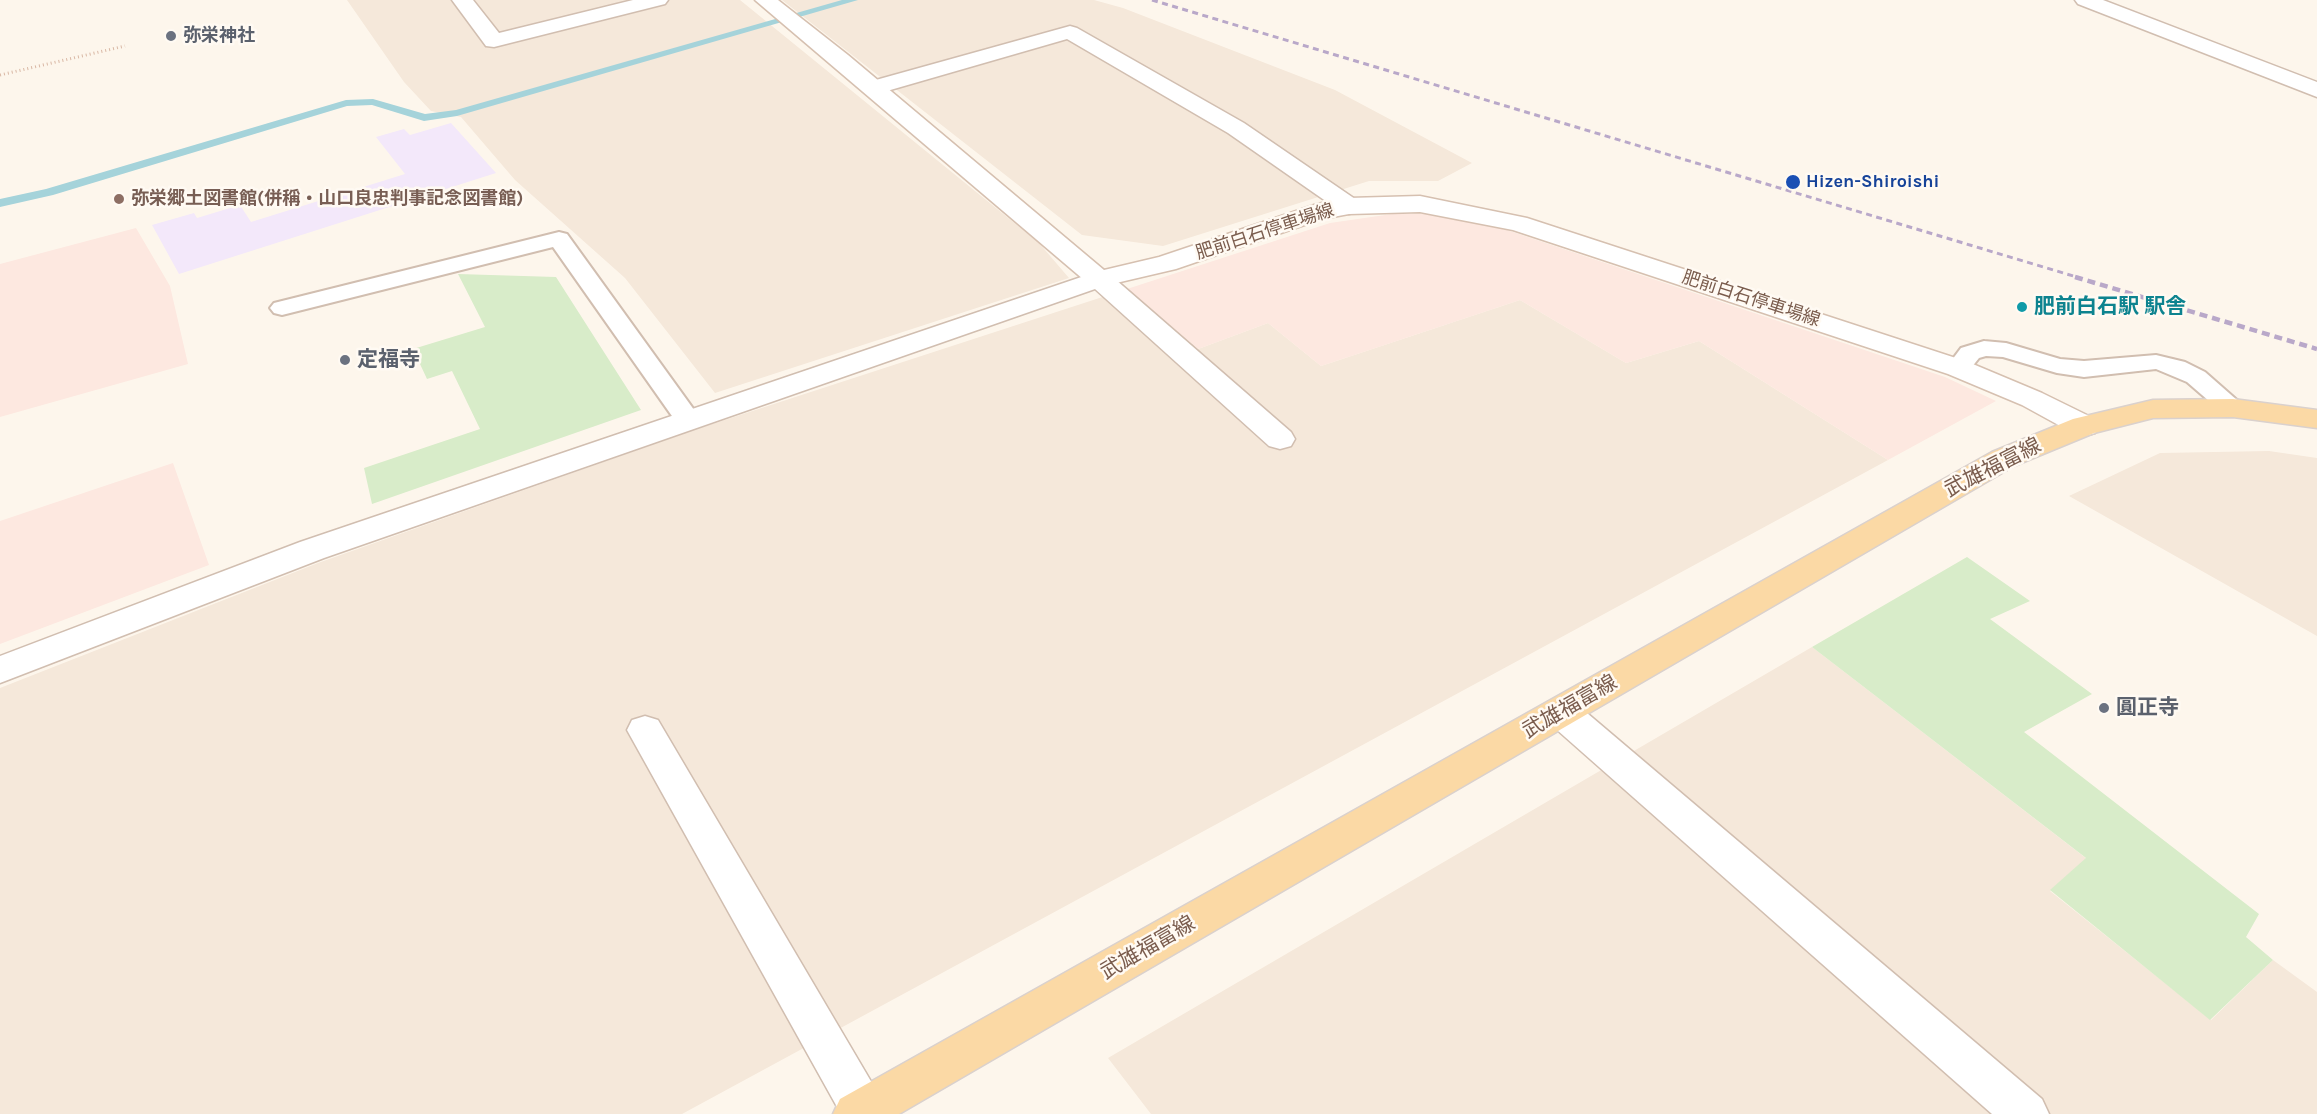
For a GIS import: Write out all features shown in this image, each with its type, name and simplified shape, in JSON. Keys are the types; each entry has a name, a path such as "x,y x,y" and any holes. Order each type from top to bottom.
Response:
{"main road":[{"name":"武雄福富線","path":"859,1112 2003,459 2084,426 2153,410 2233,408 2317,419"}],"street":[{"path":"462,0 494,41 658,0"},
{"path":"2085,0 2317,90"},
{"path":"771,5 1100,279 1280,439"},
{"path":"873,88 1070,32 1236,128 1349,206"},
{"name":"肥前白石停車場線","path":"0,670 312,550 688,420 1100,279 1167,263 1317,212 1349,206 1420,204 1518,222 1958,368 2032,399 2084,426"},
{"path":"1561,712 2025,1114"},
{"path":"645,730 859,1112"}],"lane":[{"path":"282,308 559,239 688,420"},
{"path":"1958,368 1970,353 1984,348 2006,350 2057,366 2084,369 2156,362 2176,367 2196,376 2233,408"}],"path":[{"path":"0,75 125,46"}],"shaded area":[{"path":"347,0 740,0 1039,243 1069,278 715,393 625,278 515,180 461,117 431,111 404,82"},
{"path":"782,0 1094,0 1123,8 1335,90 1472,163 1438,181 1369,181 1163,246 1082,235"},
{"path":"451,123 496,173 179,274 152,225 194,213 197,218 240,205 251,222 405,174 376,137 404,129 410,135"},
{"path":"1392,214 1441,214 1507,230 1945,377 1996,401 1888,460 1699,341 1626,363 1520,300 1321,366 1268,323 1198,349 1127,289 1330,223"},
{"path":"136,228 170,286 188,364 0,417 0,264"},
{"path":"1127,289 1198,349 1268,323 1321,366 1520,300 1626,363 1699,341 1888,460 682,1114 0,1114 0,688 318,563 691,431"},
{"path":"2269,451 2317,458 2317,636 2069,496 2160,453"},
{"path":"173,463 209,565 0,644 0,521"},
{"path":"1812,647 2087,859 2050,891 2211,1020 2273,960 2317,992 2317,1114 1151,1114 1108,1058"}],"green space":[{"path":"458,274 556,277 641,410 372,504 364,468 480,429 452,371 427,379 413,349 485,327"},
{"path":"1967,557 2030,601 1990,619 2092,694 2024,732 2259,914 2246,937 2273,960 2210,1020 2050,890 2086,858 1812,647"}],"waterway":[{"path":"0,203 49,192 346,103 373,102 424,118 457,113 853,0"}],"railway":[{"path":"1152,0 2080,278"},
{"path":"2075,277 2317,349"}],"place":[{"name":"弥栄神社","path":"171,36"},
{"name":"Hizen-Shiroishi","path":"1793,182"},
{"name":"弥栄郷土図書館(併稱・山口良忠判事記念図書館)","path":"119,199"},
{"name":"肥前白石駅 駅舎","path":"2022,307"},
{"name":"定福寺","path":"345,360"},
{"name":"圓正寺","path":"2104,708"}]}
